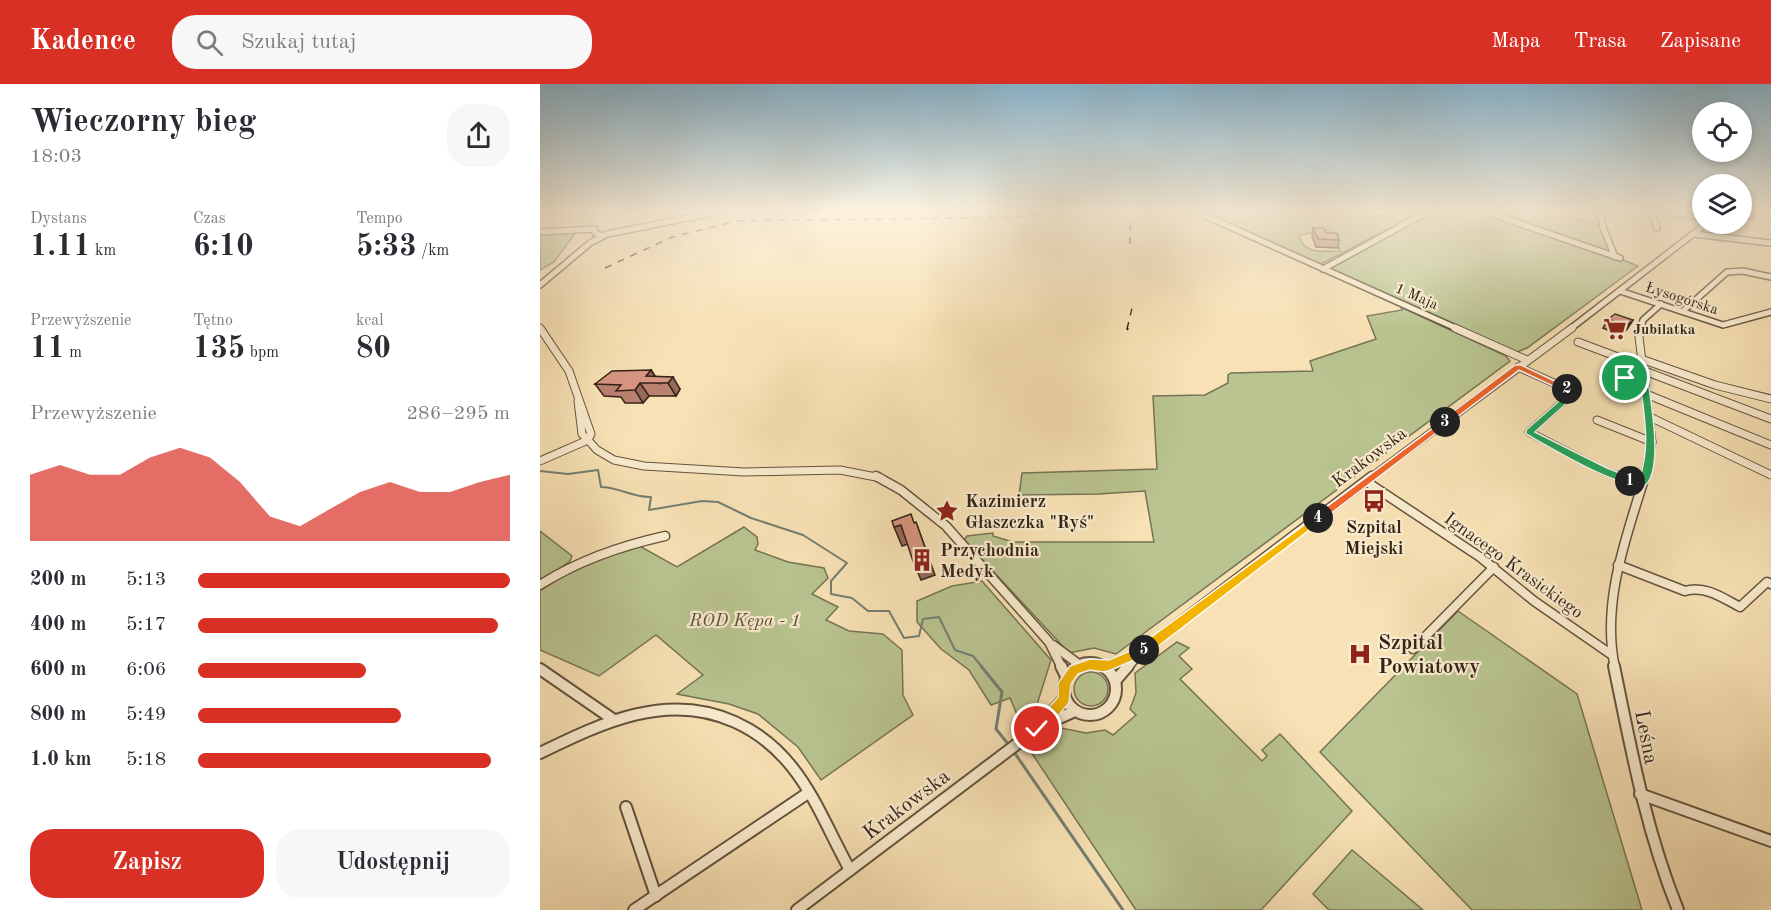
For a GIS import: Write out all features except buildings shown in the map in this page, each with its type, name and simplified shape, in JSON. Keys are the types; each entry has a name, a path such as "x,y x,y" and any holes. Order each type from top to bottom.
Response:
{"street":[{"path":"540,285 580,251"},
{"name":"1 Maja","path":"1282,251 1527,360"},
{"path":"1323,269 1356,251"},
{"path":"1597,251 1618,258 1613,251"},
{"name":"Krakowska","path":"1116,680 1140,653 1673,251"},
{"path":"1683,311 1727,272 1743,272 1771,277"},
{"name":"Łysogórska","path":"1620,291 1724,325 1771,312"},
{"name":"Leśna","path":"1661,304 1643,320 1639,337 1652,442 1648,466 1617,565 1613,594 1612,655 1640,794 1664,876 1678,910"},
{"path":"540,328 569,371 578,401 582,434 597,450 614,460 660,468 744,472 840,470 859,471 880,477 901,489 946,526 1049,642 1081,666"},
{"path":"1578,342 1771,419"},
{"path":"1518,367 1574,393 1529,432 1604,471 1642,485"},
{"path":"1771,399 1642,367 1625,378 1646,391 1771,445"},
{"path":"1650,417 1771,475"},
{"path":"1597,420 1652,442"},
{"path":"540,461 588,440"},
{"name":"Ignacego Krasickiego","path":"1367,482 1494,567 1534,601 1612,655"},
{"path":"540,585 573,564 610,550 665,536"},
{"path":"1617,565 1685,591 1694,588 1705,591 1740,607 1767,582 1771,584"},
{"path":"1413,649 1494,567"},
{"path":"1049,642 1067,678"},
{"name":"Krakowska","path":"1104,667 1140,653"},
{"path":"1090,664 1104,667 1116,680 1117,692 1109,707 1092,714 1075,711 1064,699 1063,688 1067,678 1081,666 1090,664"},
{"path":"540,669 614,720"},
{"name":"Krakowska","path":"797,910 1037,729 1064,699"},
{"path":"540,753 636,712 669,707 703,710 722,716 772,746 799,776 850,870"},
{"name":"Krakowska","path":"1037,729 1075,711"},
{"path":"634,910 808,793"},
{"path":"1640,794 1771,841"},
{"path":"626,807 656,896"}],"green space":[{"path":"540,251 562,251 554,262 540,270"},
{"path":"1287,251 1340,251 1347,251 1319,265"},
{"path":"1358,251 1611,251 1613,256 1638,266 1527,348 1515,353 1329,270 1328,267"},
{"path":"1401,307 1506,356 1510,361 1116,654 1094,648 1069,653 964,540 967,536 993,533 993,536 1013,542 1154,542 1145,491 1019,495 1022,473 1157,469 1153,396 1205,395 1228,383 1228,375 1231,373 1313,371 1310,361 1376,339 1367,316 1402,310"},
{"name":"ROD Kępa - 1","path":"744,527 757,537 758,544 755,550 788,562 824,568 828,578 812,594 838,607 826,620 849,631 883,634 902,650 903,695 913,715 821,780 798,747 758,714 729,704 677,694 703,675 656,635 599,676 540,650 540,588 570,567 636,544 677,567"},
{"path":"540,531 572,556 570,561 540,582"},
{"path":"982,581 1051,660 1034,714 1021,724 1010,698 991,705 969,670 941,649 917,622 917,601 952,586"},
{"path":"1458,611 1577,694 1642,910 1472,910 1320,752"},
{"path":"1177,642 1189,648 1179,656 1192,669 1180,679 1262,761 1267,756 1262,750 1280,734 1352,811 1261,910 1136,910 1029,749 1061,728 1086,733 1105,730 1113,735 1136,715 1130,709 1136,693 1135,673"},
{"path":"1091,672 1103,677 1108,689 1103,701 1091,706 1079,701 1074,689 1079,677"},
{"path":"1352,850 1423,910 1329,910 1313,894"}],"waterway":[{"path":"540,471 568,474 598,470 601,487 651,497 649,510 702,501 718,502 751,518 803,535 847,563 831,581 831,594 852,598 868,611 889,611 904,638 919,636 923,619 939,617 955,650 973,656 983,668"},
{"path":"981,666 1002,692 996,729 1009,745"},
{"path":"1014,752 1123,910"}],"railway":[{"path":"605,268 643,251"},
{"path":"1127,329 1132,308"}],"place":[{"name":"Jubilatka","path":"1615,329"},
{"name":"Szpital Miejski","path":"1374,501"},
{"name":"Kazimierz Głaszczka \"Ryś\"","path":"947,511"},
{"name":"Przychodnia Medyk","path":"922,560"},
{"name":"Szpital Powiatowy","path":"1360,654"}],"route":[{"path":"1037,729 1055,712 1064,699 1063,688 1067,678 1074,670 1090,664 1104,667 1140,653 1518,367 1574,393 1529,432 1604,471 1642,485 1652,442 1650,417 1645,387 1625,378"}]}
